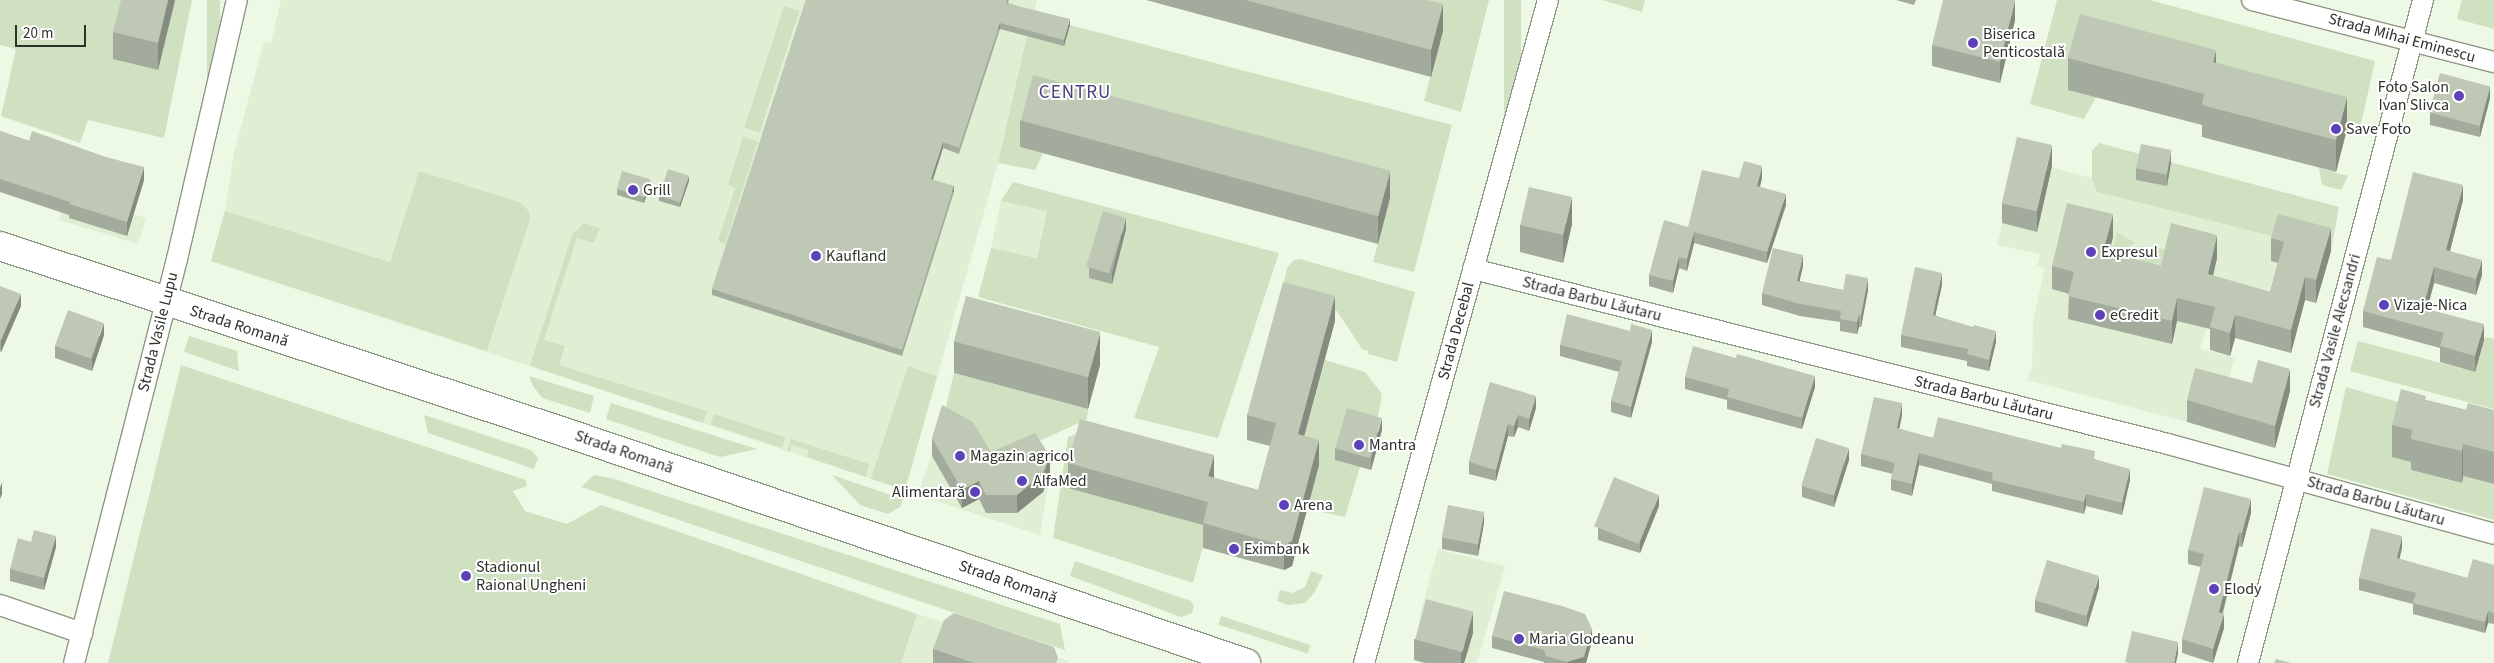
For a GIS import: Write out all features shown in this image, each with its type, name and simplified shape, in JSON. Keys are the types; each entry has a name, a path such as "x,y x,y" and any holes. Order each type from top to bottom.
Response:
{"main road":[{"name":"Strada Romană","path":"0,246 432,388 1246,663"}],"street":[{"name":"Strada Vasile Lupu","path":"74,663 166,302 237,0"},
{"name":"Strada Decebal","path":"1364,663 1548,0"},
{"name":"Strada Mihai Eminescu","path":"2252,0 2494,62"},
{"name":"Strada Vasile Alecsandri","path":"2248,663 2423,0"},
{"name":"Strada Barbu Lăutaru","path":"1473,269 2159,442 2494,534"},
{"path":"0,605 82,633"}],"shaded area":[{"path":"0,0 192,0 164,138 88,120 80,143 1,116 16,49 0,45"},
{"path":"207,0 220,0 220,101 207,101"},
{"path":"281,0 1037,0 998,163 905,490 211,261 225,211 234,153 264,41 271,43"},
{"path":"1326,0 1489,0 1461,112 1424,101 1442,31"},
{"path":"1504,0 1521,0 1521,119 1504,119"},
{"path":"1602,0 1645,0 1642,12"},
{"path":"2057,0 2150,0 2375,61 2359,133 2347,129 2096,97 2084,119 2030,104"},
{"path":"2462,0 2494,0 2494,29 2457,19"},
{"path":"784,6 799,11 760,133 744,128"},
{"path":"1070,25 1452,125 1414,272 1373,262 1390,198 1021,147 1043,154 1035,170 998,163 1027,36"},
{"path":"743,137 758,141 725,245 718,240 735,188 728,185"},
{"path":"2099,143 2339,207 2331,251 2097,192 2092,178 2092,151"},
{"path":"2017,158 2092,178 2097,192 2331,251 2316,303 2220,280 2200,349 2235,358 2223,397 2187,422 2027,380 2032,367 2033,321 2045,268 2037,266 2040,254 1997,245"},
{"path":"75,167 113,208 146,218 138,244 59,220"},
{"path":"2319,168 2348,176 2341,190 2322,185"},
{"path":"419,171 510,199 523,204 529,212 530,219 487,351 211,261 225,211 390,262"},
{"path":"1013,182 1279,253 1218,438 1134,418 1159,347 978,297 991,248 1037,258 1047,211 1001,201"},
{"path":"1001,201 1047,211 1037,258 991,248"},
{"path":"584,223 600,228 594,243 577,238 544,340 565,346 559,365 707,411 703,423 530,366 572,235"},
{"path":"2117,232 2135,243 2128,248 2130,258 2124,278 2107,274"},
{"path":"2142,246 2164,249 2170,247 2159,287 2134,281 2139,259 2145,254"},
{"path":"1300,259 1415,292 1397,362 1368,354 1368,351 1362,349 1337,311 1281,295 1287,268 1294,260"},
{"path":"189,336 237,351 239,371 184,352"},
{"path":"2485,337 2494,339 2494,409 2350,371 2358,341 2475,372"},
{"path":"1325,360 1365,372 1382,394 1376,428 1335,460 1360,467 1345,517 1307,509 1298,459"},
{"name":"Stadionul Raional Ungheni","path":"181,365 526,480 527,486 513,491 525,511 567,524 601,505 917,614 901,663 108,663"},
{"path":"908,366 937,376 905,490 871,479"},
{"path":"954,373 1088,409 1087,419 988,465 942,423"},
{"path":"529,376 594,396 590,413 542,398 533,386"},
{"path":"2346,387 2447,416 2412,462 2411,470 2461,483 2463,476 2494,484 2494,520 2327,474"},
{"path":"611,403 757,449 720,457 606,419"},
{"path":"714,414 785,437 782,448 711,424"},
{"path":"424,415 531,450 538,458 534,469 428,433"},
{"path":"942,423 1035,451 1050,474 1040,535 918,495"},
{"path":"1084,432 1209,524 1193,583 1053,538 1068,437"},
{"path":"791,439 869,464 866,477 807,457 809,450 792,445 789,452 787,451"},
{"path":"594,475 611,478 1060,624 1065,650 581,487"},
{"path":"832,475 903,499 900,507 888,514 860,505"},
{"path":"1438,549 1505,566 1477,663 1425,663 1414,660 1426,620 1419,618"},
{"path":"1075,561 1191,601 1194,607 1192,613 1181,617 1070,576"},
{"path":"1311,571 1323,575 1314,593 1305,603 1288,605 1277,601 1280,590 1292,593 1305,587"},
{"path":"917,614 1069,661 1068,663 901,663"},
{"path":"1221,616 1310,645 1308,654 1218,625"}],"building":[{"path":"121,0 168,0 158,43 113,32"},
{"path":"806,0 1007,0 1006,3 1070,19 1064,40 1000,23 959,148 943,142 931,179 954,186 902,350 712,289"},
{"path":"1246,0 1427,0 1443,4 1431,50"},
{"name":"Biserica Penticostală","path":"1943,0 2015,0 2000,62 1932,45"},
{"path":"2080,14 2216,50 2213,62 2347,97 2336,140 2202,105 2204,94 2068,58"},
{"path":"2440,73 2490,86 2480,126 2429,113"},
{"path":"1033,75 1390,171 1378,216 1021,120"},
{"path":"0,131 29,141 32,131 106,157 144,167 127,222 69,204 70,202 0,179"},
{"path":"2017,137 2052,145 2037,211 2002,203"},
{"path":"2141,144 2171,150 2167,174 2136,169"},
{"path":"1744,161 1762,166 1757,186 1786,194 1767,252 1694,232 1687,259 1679,257 1673,281 1649,275 1664,220 1688,227 1702,170 1739,178"},
{"path":"668,169 689,176 680,202 659,196"},
{"name":"Grill","path":"622,171 650,179 645,197 617,189"},
{"path":"2413,172 2463,185 2446,250 2482,260 2476,279 2434,267 2423,308 2484,324 2475,356 2440,346 2444,333 2363,311 2377,257 2391,260"},
{"path":"1529,187 1572,197 1563,235 1520,225"},
{"path":"2067,203 2113,214 2103,252 2161,266 2171,223 2217,235 2208,274 2270,292 2284,242 2271,238 2278,214 2331,228 2316,280 2305,277 2291,330 2235,315 2230,333 2210,327 2215,307 2177,298 2172,321 2068,296 2074,272 2052,266"},
{"path":"1103,211 1126,218 1109,273 1086,266"},
{"path":"1773,248 1803,255 1797,281 1843,290 1846,274 1868,278 1861,316 1859,315 1857,322 1840,319 1841,311 1800,304 1762,293"},
{"path":"1915,267 1942,273 1933,315 1973,327 1974,325 1996,331 1989,360 1967,354 1968,349 1901,335"},
{"path":"1283,282 1335,296 1298,434 1319,440 1292,541 1284,546 1203,523 1208,502 1068,463 1080,419 1214,455 1208,476 1258,490 1276,423 1247,415"},
{"path":"0,286 21,294 1,340 0,340"},
{"path":"966,296 1100,332 1088,377 954,341"},
{"path":"68,310 104,323 91,359 55,346"},
{"path":"1567,314 1630,331 1631,324 1652,330 1631,407 1611,401 1622,361 1560,345"},
{"path":"1693,346 1736,358 1737,354 1815,376 1802,418 1727,397 1729,389 1685,377"},
{"path":"2258,360 2290,369 2275,426 2187,400 2195,368 2252,383"},
{"path":"1490,382 1536,396 1529,419 1518,415 1514,426 1508,424 1496,470 1469,462"},
{"path":"2401,389 2426,396 2425,400 2466,410 2468,403 2494,410 2494,452 2463,444 2462,451 2411,439 2412,430 2392,425"},
{"path":"1874,397 1902,403 1897,428 1933,438 1938,417 2061,448 2062,444 2095,451 2094,459 2130,469 2122,503 2086,494 2084,502 1992,480 1993,473 1919,453 1912,484 1891,479 1895,463 1861,454"},
{"path":"942,405 973,422 991,452 1035,433 1050,456 1043,474 1017,495 986,495 979,481 962,490 932,438"},
{"name":"Mantra","path":"1347,408 1382,418 1370,458 1335,448"},
{"path":"1816,438 1849,448 1834,496 1801,486"},
{"path":"1614,477 1659,495 1639,544 1594,526"},
{"path":"2204,487 2251,499 2242,533 2239,532 2219,612 2224,614 2213,649 2182,639 2204,554 2188,550"},
{"path":"1448,505 1484,512 1478,544 1442,537"},
{"path":"2371,528 2402,536 2397,558 2467,578 2473,559 2494,565 2494,613 2488,611 2485,622 2413,603 2416,593 2359,578"},
{"path":"34,530 56,536 44,578 10,569 18,538 31,542"},
{"path":"2047,560 2099,576 2086,616 2035,600"},
{"path":"1504,591 1585,614 1592,629 1584,657 1567,662 1546,656 1544,650 1492,636"},
{"path":"1426,599 1473,612 1462,652 1415,640"},
{"path":"954,613 1054,647 1058,658 1056,663 974,663 933,649 944,620"},
{"path":"2132,631 2178,642 2174,663 2125,662"},
{"path":"2276,659 2291,663 2274,663"}],"place":[{"name":"Biserica Penticostală","path":"1973,43"},
{"name":"Foto Salon Ivan Slivca","path":"2459,96"},
{"name":"Save Foto","path":"2336,129"},
{"name":"Grill","path":"633,190"},
{"name":"Expresul","path":"2091,252"},
{"name":"Kaufland","path":"816,256"},
{"name":"Vizaje-Nica","path":"2384,305"},
{"name":"eCredit","path":"2100,315"},
{"name":"Mantra","path":"1359,445"},
{"name":"Magazin agricol","path":"960,456"},
{"name":"AlfaMed","path":"1022,481"},
{"name":"Alimentară","path":"975,492"},
{"name":"Arena","path":"1284,505"},
{"name":"Eximbank","path":"1234,549"},
{"name":"Stadionul Raional Ungheni","path":"466,576"},
{"name":"Elody","path":"2214,589"},
{"name":"Maria Glodeanu","path":"1519,639"}],"district":[{"name":"CENTRU","path":"1075,93"}]}
